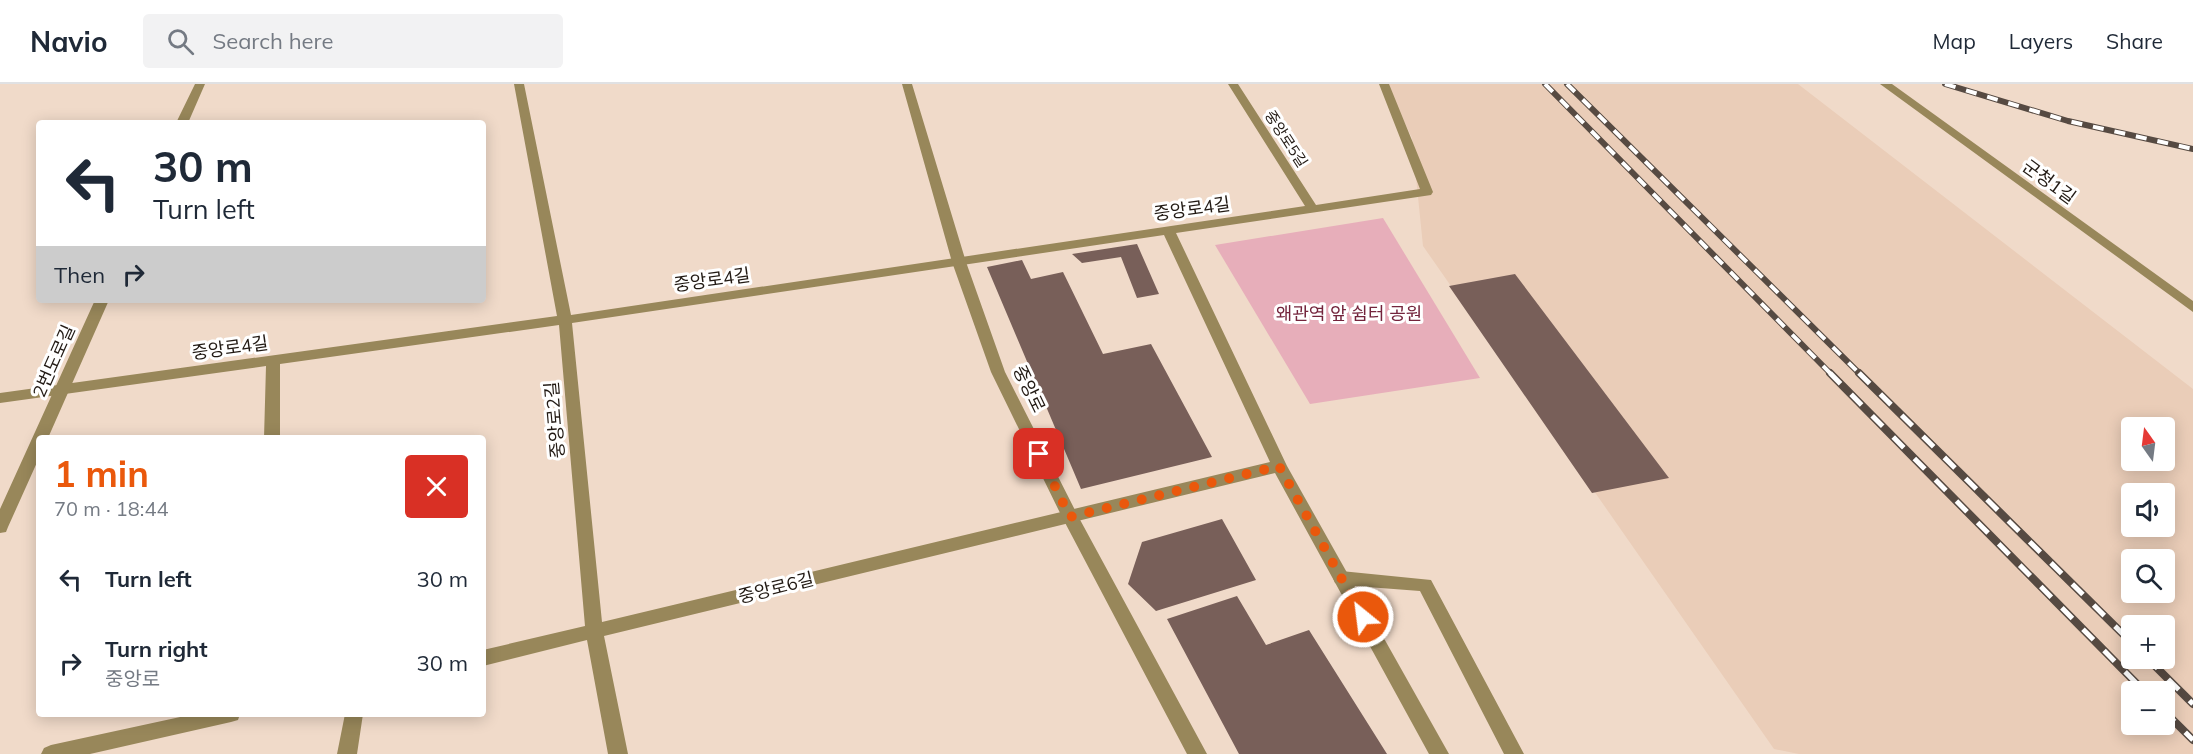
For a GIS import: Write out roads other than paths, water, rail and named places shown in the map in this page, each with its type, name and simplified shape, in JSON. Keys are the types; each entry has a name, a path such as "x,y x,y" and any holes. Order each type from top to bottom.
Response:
{"street":[{"path":"183,120 200,84"},
{"name":"중앙로2길","path":"519,84 565,320 594,632 618,754"},
{"name":"중앙로","path":"907,84 959,262 998,372 1070,517 1197,754"},
{"name":"중앙로5길","path":"1233,84 1313,209"},
{"name":"중앙로4길","path":"0,398 565,320 1427,192 1384,84"},
{"name":"군청1길","path":"1885,84 2193,308"},
{"path":"1168,231 1279,466 1438,754"},
{"name":"2번도로길","path":"42,435 101,303"},
{"path":"272,435 273,360"},
{"name":"2번도로길","path":"0,527 36,448"},
{"name":"중앙로6길","path":"486,656 1279,466"},
{"path":"1341,578 1425,585 1514,754"},
{"path":"51,754 208,717"},
{"path":"348,754 354,717"}],"railway":[{"path":"1545,84 1831,374"},
{"path":"1567,84 1860,374"},
{"path":"1945,84 2068,121 2193,149"},
{"path":"1830,373 2134,681"},
{"path":"1859,373 2121,632"},
{"path":"2158,669 2193,704"},
{"path":"2175,722 2193,740"}],"park label":[{"name":"왜관역 앞 쉼터 공원","path":"1349,314"}]}
